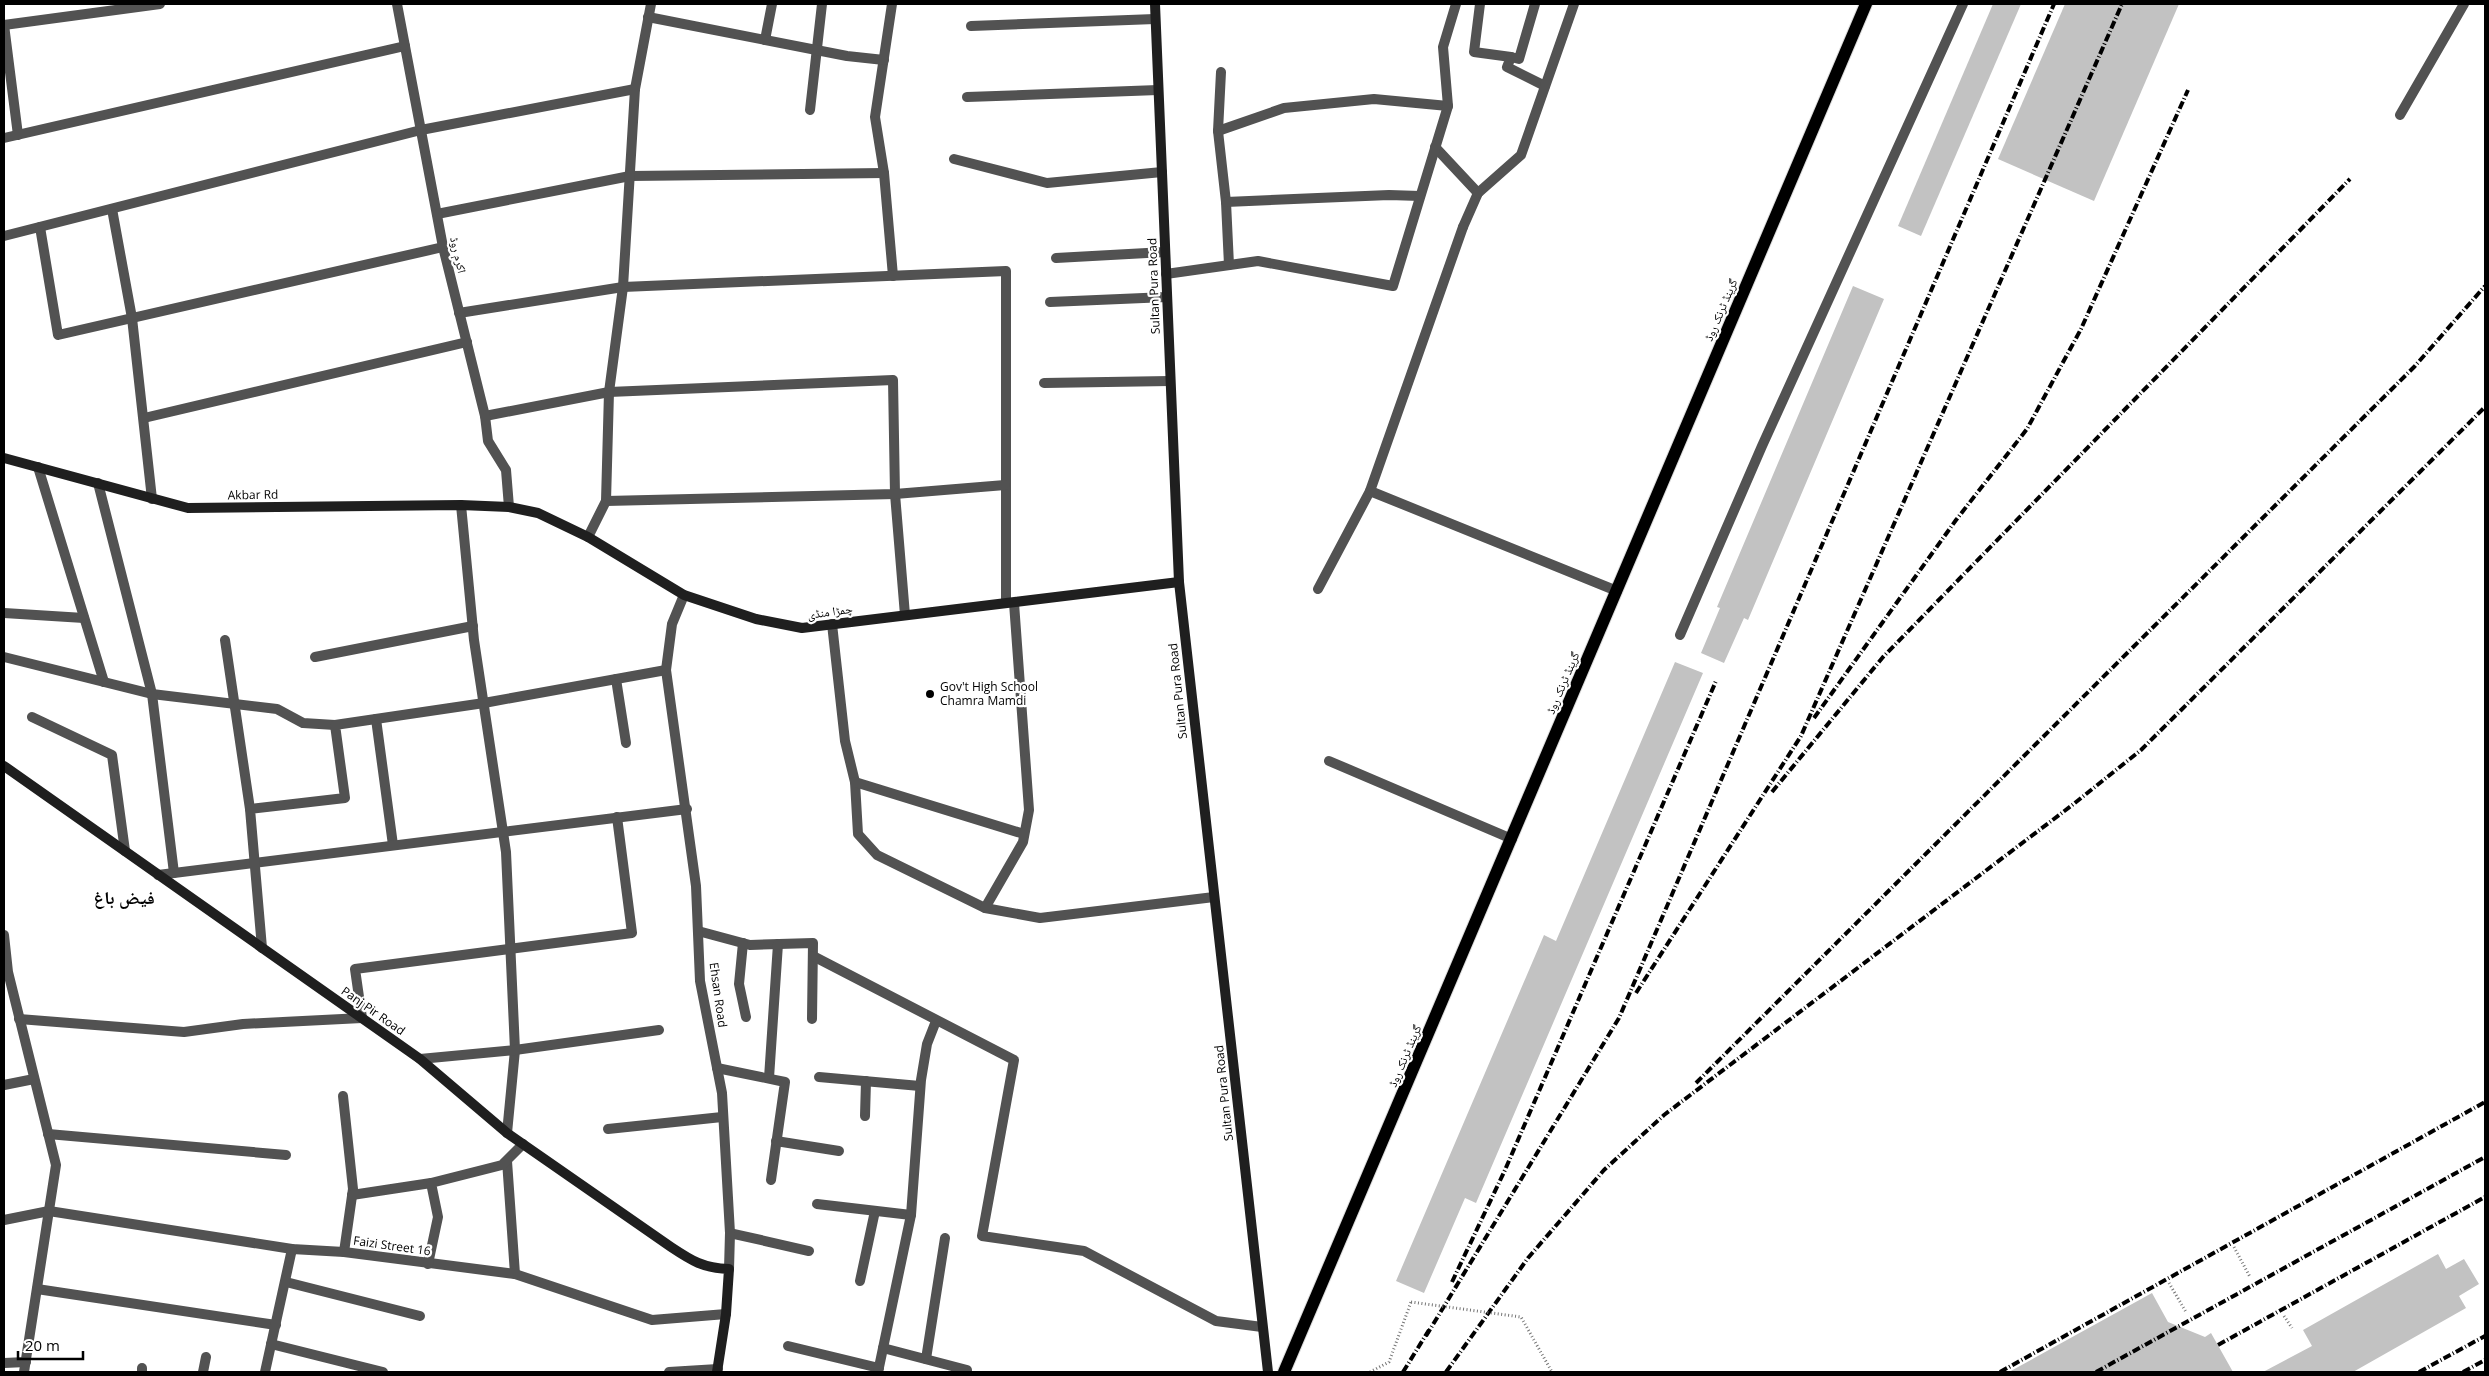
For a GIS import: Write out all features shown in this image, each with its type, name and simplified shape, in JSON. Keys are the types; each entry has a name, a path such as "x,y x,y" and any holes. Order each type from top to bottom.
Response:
{"main road":[{"name":"Sultan Pura Road","path":"1155,4 1179,582 1268,1372"},
{"name":"گرینڈ ٹرنک روڈ","path":"1284,1372 1866,4"},
{"name":"Akbar Rd","path":"4,458 188,508 461,505 509,507"},
{"name":"چمڑا منڈی","path":"509,507 538,512 588,537 684,595 723,610 802,628 1179,582"},
{"name":"Panj Pir Road","path":"4,766 420,1059 507,1133 694,1262 709,1268 729,1269"},
{"name":"Ehsan Road","path":"718,1371 726,1314 729,1269"}],"street":[{"path":"18,134 4,25 160,4"},
{"name":"اکرم روڈ","path":"397,4 443,247 485,416 488,441 506,470 509,507"},
{"path":"588,537 606,501 609,392 623,287 635,89 651,4"},
{"path":"765,40 772,4"},
{"path":"810,110 822,4"},
{"path":"892,4 875,117 884,173 893,276"},
{"path":"1166,274 1258,261 1393,286 1448,106 1443,46 1456,4"},
{"path":"1480,4 1474,52 1519,59 1535,4"},
{"path":"1318,589 1370,491 1463,227 1478,193 1521,155 1574,4"},
{"path":"1680,635 1762,446 1963,4"},
{"path":"2400,114 2464,4"},
{"path":"648,17 816,50 884,60"},
{"path":"971,26 1155,19"},
{"path":"4,138 405,46"},
{"path":"1511,57 1508,67 1545,86"},
{"path":"1221,72 1218,131 1226,202 1229,265"},
{"path":"4,236 421,130 635,89"},
{"path":"968,97 1158,90"},
{"path":"1218,131 1284,108 1374,99 1448,106"},
{"path":"1435,147 1478,193"},
{"path":"954,159 1048,183 1162,172"},
{"path":"437,214 630,176 884,173"},
{"path":"1226,202 1389,195 1420,196"},
{"path":"112,209 132,318 152,499"},
{"path":"40,227 58,335 443,247"},
{"path":"1056,258 1165,252"},
{"path":"460,313 623,287 1006,271 1005,485 1010,603 1029,810 1023,842 985,908"},
{"path":"1050,302 1167,297"},
{"path":"144,418 467,342"},
{"path":"485,416 609,392 893,380 895,494 905,615"},
{"path":"1044,383 1170,381"},
{"path":"38,467 104,682"},
{"path":"98,483 152,694 174,873"},
{"path":"606,501 895,494 1005,485"},
{"path":"1370,491 1617,591"},
{"path":"461,505 473,626 503,832 515,1050 507,1133"},
{"name":"Ehsan Road","path":"684,595 672,624 666,670 687,809 696,886 700,981 722,1093 730,1233 729,1269"},
{"path":"4,613 84,618"},
{"path":"832,624 845,741 855,782 858,834 877,855 985,908 1040,918 1214,897"},
{"path":"315,657 473,626"},
{"path":"225,640 236,704 250,809 262,948"},
{"path":"4,657 152,694 277,709 303,723 335,725 484,703 666,670"},
{"path":"616,679 626,744"},
{"path":"32,717 112,754 125,851"},
{"path":"376,719 393,845"},
{"path":"250,809 344,798 335,725"},
{"path":"1329,761 1512,839"},
{"path":"855,782 1024,834"},
{"path":"158,875 687,809"},
{"path":"19,1019 184,1032 243,1024 362,1018 355,969 632,933 617,817"},
{"path":"698,932 743,943 813,944 812,1019"},
{"path":"4,940 8,972 56,1165 25,1367 4,1363"},
{"path":"743,943 739,984 746,1017"},
{"path":"769,1078 778,944"},
{"path":"813,956 1014,1060 982,1236 1084,1251 1216,1321 1262,1327"},
{"path":"788,1346 878,1370 911,1215 920,1086 927,1044 936,1021"},
{"path":"420,1059 515,1050 658,1030"},
{"path":"717,1068 785,1082 771,1180"},
{"path":"819,1077 920,1086"},
{"path":"4,1086 34,1079"},
{"path":"866,1081 866,1116"},
{"path":"343,1096 352,1195 344,1252"},
{"path":"608,1129 722,1117"},
{"path":"48,1134 286,1155"},
{"path":"776,1142 839,1151"},
{"path":"352,1195 431,1183 502,1165 523,1144"},
{"path":"508,1161 515,1274"},
{"path":"428,1264 438,1217 431,1183"},
{"path":"817,1204 911,1215"},
{"path":"4,1220 49,1211"},
{"name":"Faizi Street 16","path":"49,1211 292,1249 344,1252 515,1274 652,1320 726,1314"},
{"path":"860,1280 875,1211"},
{"path":"730,1233 809,1251"},
{"path":"926,1359 945,1238"},
{"path":"265,1372 292,1249"},
{"path":"286,1282 420,1316"},
{"path":"37,1289 276,1325"},
{"path":"271,1344 383,1372"},
{"path":"883,1348 968,1370"},
{"path":"203,1372 206,1358"},
{"path":"669,1372 718,1371"}],"path":[{"path":"2234,1247 2250,1277"},
{"path":"2169,1283 2186,1312"},
{"path":"1370,1372 1389,1362 1411,1302 1521,1317 1552,1372"},
{"path":"2284,1316 2292,1328"}],"building":[{"path":"1993,4 2021,4 1921,236 1898,226"},
{"path":"2065,4 2179,4 2094,201 1998,159"},
{"path":"1853,286 1884,299 1748,620 1744,618 1724,663 1701,653 1720,608 1717,607"},
{"path":"1675,662 1703,673 1476,1203 1465,1198 1424,1293 1396,1281 1544,935 1556,941"},
{"path":"2438,1254 2446,1269 2464,1259 2479,1284 2459,1296 2466,1308 2353,1372 2263,1372 2312,1346 2303,1330"},
{"path":"2152,1293 2168,1322 2205,1337 2211,1333 2233,1372 2009,1372"}],"railway":[{"path":"1426,1336 1619,1018 2054,4"},
{"path":"1636,993 1801,736 2122,4"},
{"path":"1814,718 1956,520 2027,429 2081,329 2188,90"},
{"path":"1772,792 1883,657 2350,179"},
{"path":"1696,1083 2415,366 2485,286"},
{"path":"1446,1372 1528,1258 1604,1170 1664,1115 2071,806 2141,750 2485,407"},
{"path":"1452,1282 1505,1170 1716,681"},
{"path":"2000,1372 2485,1102"},
{"path":"2096,1372 2485,1157"},
{"path":"2218,1345 2485,1197"},
{"path":"1403,1372 1429,1330"},
{"path":"2419,1372 2485,1336"},
{"path":"2463,1372 2485,1360"}],"place":[{"name":"Gov't High School Chamra Mamdi","path":"930,694"}],"district":[{"name":"فیض باغ","path":"124,898"}]}
